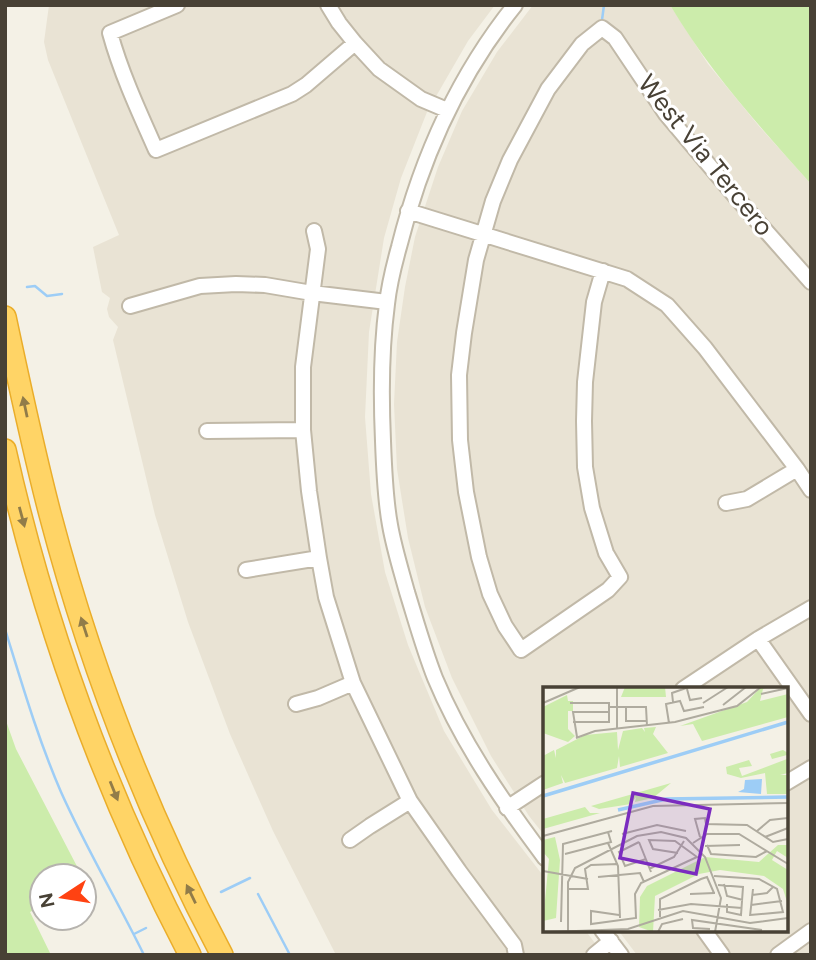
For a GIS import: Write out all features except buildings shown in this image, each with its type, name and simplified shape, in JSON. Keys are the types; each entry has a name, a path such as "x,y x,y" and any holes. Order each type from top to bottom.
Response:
{"highway":[{"path":"5,317 51,516 91,649 151,807 222,955"},
{"path":"5,450 36,569 78,699 136,843 190,955"}],"street":[{"path":"177,5 110,33 133,99 156,150 292,94 355,43"},
{"path":"328,5 355,43 379,69 421,99 447,110"},
{"path":"512,6 447,110 424,162 408,211 387,302 383,350 384,476 390,526 416,623 435,677 458,727 507,808 543,855"},
{"name":"West Via Tercero","path":"484,235 510,160 542,100 582,44 602,28 615,38 666,114 811,282"},
{"path":"408,211 627,279 667,305 705,348 811,489"},
{"path":"314,231 318,249 303,367 303,430 309,491 327,597 353,683 410,801 514,945 516,955"},
{"path":"484,235 476,260 459,375 460,440 466,492 479,557 490,594 505,626 521,650 608,590 620,577 606,553 592,508 585,467 585,382 594,302 603,271"},
{"path":"130,306 200,286 236,284 265,285 387,302"},
{"path":"207,430 303,430"},
{"path":"726,503 747,499 797,469"},
{"path":"246,569 319,558"},
{"path":"686,687 758,639 811,608"},
{"path":"758,639 811,714"},
{"path":"296,705 353,683"},
{"path":"788,782 811,768"},
{"path":"507,808 543,784"},
{"path":"350,840 410,801"},
{"path":"778,955 811,931"},
{"path":"705,932 722,955"},
{"path":"594,955 606,936 621,955"}],"shaded area":[{"path":"49,5 495,5 468,41 427,112 401,178 384,238 369,332 365,417 371,494 385,572 408,645 444,731 492,810 543,875 543,932 587,932 604,955 336,955 273,831 230,734 188,622 155,515 113,340 118,327 109,317 107,309 110,298 102,292 93,247 119,235 48,60 44,42"},
{"path":"533,5 670,5 708,64 811,184 811,955 637,955 620,932 788,932 788,687 543,687 543,834 491,756 452,678 425,607 408,538 397,469 394,404 397,342 415,237 438,167 462,111 497,52"}],"green space":[{"path":"670,5 811,5 811,184 718,76"},
{"path":"5,718 16,749 75,862 28,862 28,932 40,932 51,955 5,955"}],"waterway":[{"path":"602,20 604,5"},
{"path":"27,287 35,286 47,296 62,294"},
{"path":"5,629 38,732 61,792 144,955"},
{"path":"221,892 250,878"},
{"path":"258,894 290,955"},
{"path":"134,934 146,928"}]}
